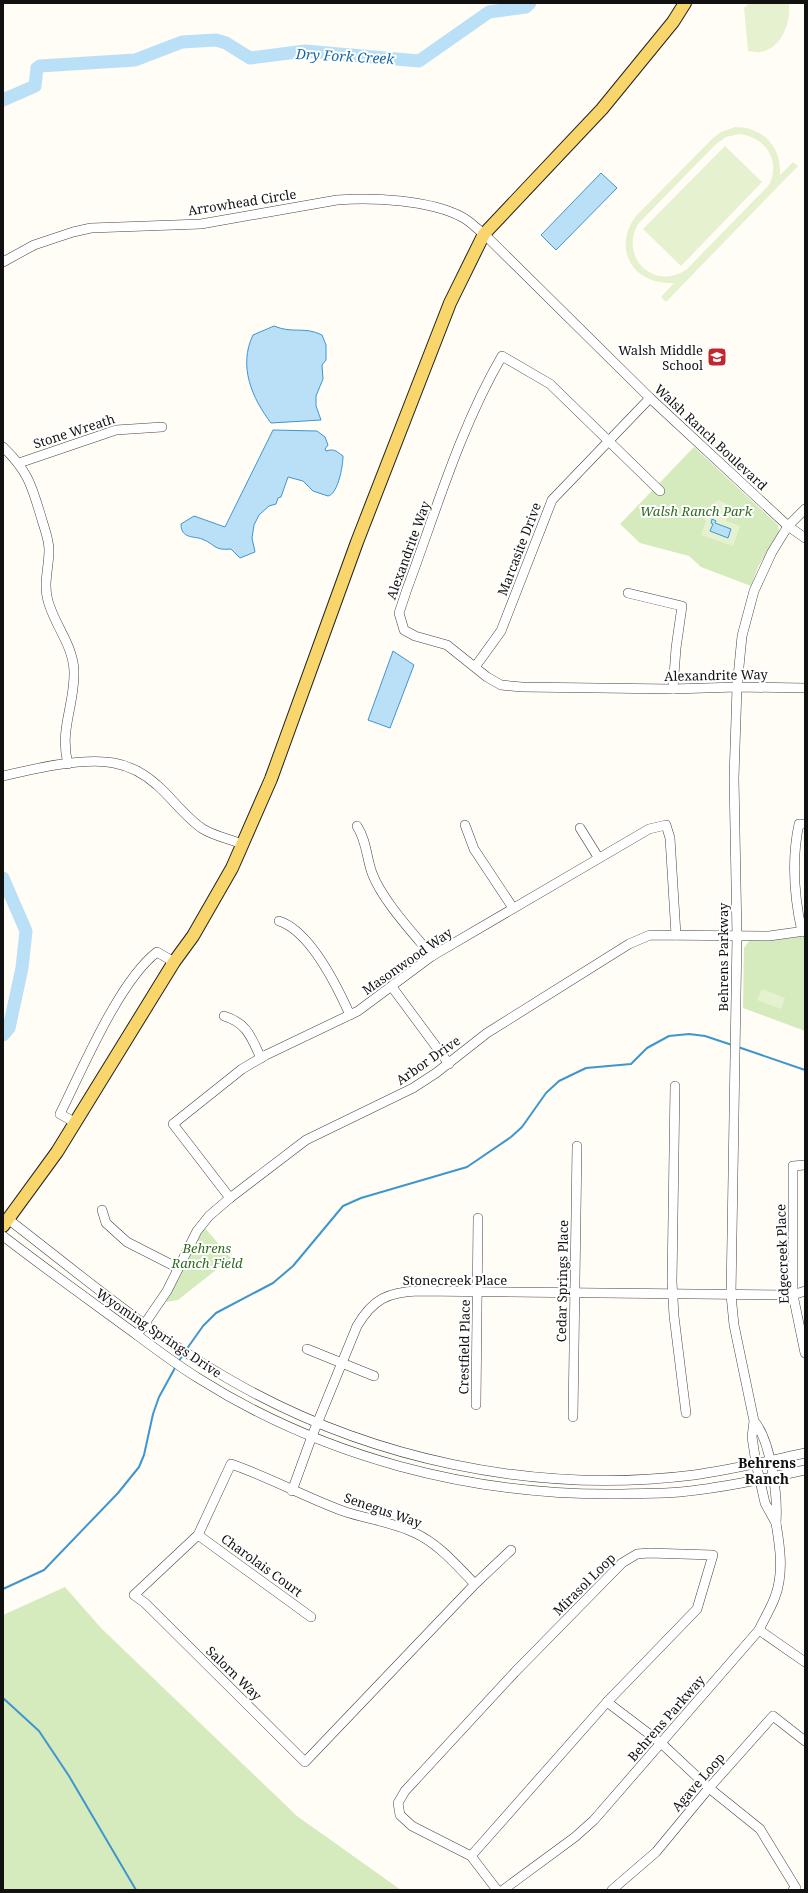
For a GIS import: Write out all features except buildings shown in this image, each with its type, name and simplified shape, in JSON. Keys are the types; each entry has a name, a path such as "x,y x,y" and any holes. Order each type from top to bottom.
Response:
{"main road":[{"path":"6,1223 44,1172 76,1123 174,962 193,936 232,868 271,779 352,556 450,303 484,234 602,109 674,22 685,3"}],"street":[{"name":"Arrowhead Circle","path":"3,262 34,245 73,232 92,228 201,224 356,198 382,199 435,207 463,218 484,234"},
{"name":"Walsh Ranch Boulevard","path":"484,234 650,398 788,526 805,538"},
{"name":"Alexandrite Way","path":"660,491 550,384 502,356 490,377 465,432 399,613 404,630 415,636 447,645 487,677 501,685 673,689 737,687 805,688"},
{"name":"Marcasite Drive","path":"475,666 501,631 552,500 650,398"},
{"name":"Stone Wreath","path":"19,463 116,430 162,427"},
{"path":"3,447 19,463 33,489 49,550 45,583 48,601 66,640 73,663 73,692 65,736 68,764"},
{"name":"Behrens Parkway","path":"776,1523 765,1503 756,1463 752,1437 754,1420 734,1325 731,1295 737,936 734,778 737,687 742,636 754,591 772,552 788,526 805,509"},
{"path":"628,593 682,606 676,648 673,689"},
{"path":"7,775 68,764 112,762 134,769 157,785 202,828 242,844"},
{"path":"804,932 795,901 794,846 799,824 805,824"},
{"path":"465,825 474,849 513,908"},
{"name":"Masonwood Way","path":"230,1198 173,1124 242,1070 261,1058 368,1005 432,956 598,857 649,829 666,825 670,838 676,935"},
{"path":"357,826 364,837 372,872 380,887 395,910 432,956"},
{"path":"580,828 598,857"},
{"path":"279,921 294,928 303,938 334,981 350,1015"},
{"name":"Arbor Drive","path":"137,1335 167,1291 189,1244 202,1223 230,1198 306,1140 393,1099 419,1084 487,1034 629,944 650,935 769,936 804,932"},
{"path":"76,1123 60,1114 90,1054 123,994 148,959 157,952 174,962"},
{"path":"392,987 448,1064"},
{"path":"224,1016 240,1023 245,1028 261,1058"},
{"path":"675,1086 673,1295 686,1413"},
{"name":"Cedar Springs Place","path":"573,1418 577,1146"},
{"name":"Edgecreek Place","path":"805,1165 794,1166 793,1295 805,1353"},
{"path":"102,1210 106,1222 127,1242 178,1268"},
{"name":"Crestfield Place","path":"476,1405 478,1218"},
{"name":"Wyoming Springs Drive","path":"6,1223 205,1365 235,1382 317,1423 358,1439 402,1452 454,1465 576,1480 611,1480 686,1476 737,1469 756,1463 805,1453"},
{"name":"Wyoming Springs Drive","path":"3,1236 157,1351 199,1379 256,1411 312,1436 390,1464 437,1477 533,1491 584,1494 679,1492 760,1480 805,1470"},
{"name":"Stonecreek Place","path":"317,1423 357,1326 364,1313 386,1296 402,1292 793,1295 805,1291"},
{"path":"307,1349 374,1376"},
{"name":"Behrens Parkway","path":"503,1890 575,1837 594,1820 759,1630 776,1597 781,1558 776,1523 777,1495 762,1432 754,1420"},
{"path":"292,1491 317,1423"},
{"name":"Salorn Way","path":"292,1491 254,1472 231,1464 198,1535 134,1595 145,1603 306,1762 475,1584"},
{"name":"Senegus Way","path":"292,1491 344,1511 415,1533 442,1552 475,1584"},
{"name":"Charolais Court","path":"198,1535 311,1617"},
{"path":"475,1584 511,1550"},
{"name":"Mirasol Loop","path":"471,1856 607,1702 697,1609 713,1555 637,1554 622,1563 515,1672 405,1791 398,1803 400,1815 412,1826 471,1856 497,1890"},
{"path":"759,1630 805,1662"},
{"path":"607,1702 661,1743 709,1788 760,1829 796,1888 793,1890"},
{"name":"Agave Loop","path":"612,1890 656,1852 709,1788 773,1716 805,1741"}],"green space":[{"path":"749,3 789,4 787,26 784,34 774,46 768,50 759,52 748,51 744,8"},
{"path":"735,127 745,128 762,135 769,140 778,156 780,175 793,162 798,166 666,302 661,297 674,283 660,282 648,278 638,272 631,264 627,253 626,242 628,230 635,217 712,139 721,132","holes":["740,134 749,136 764,145 772,159 772,176 769,185 687,269 675,275 663,276 652,274 643,268 633,249 633,237 638,224 716,144 726,137"]},
{"path":"725,146 762,182 681,266 643,229"},
{"name":"Walsh Ranch Park","path":"694,447 778,525 779,531 758,567 751,586 701,567 689,556 640,543 620,524"},
{"path":"719,500 730,506 726,521 740,526 733,546 701,535 706,521 704,519 706,514 712,505"},
{"path":"805,936 805,1031 743,1008 744,948 749,941 769,941"},
{"path":"762,989 785,998 781,1009 757,1000"},
{"name":"Behrens Ranch Field","path":"204,1227 231,1258 178,1300 166,1302"},
{"path":"65,1587 101,1628 297,1816 401,1890 3,1890 3,1615"}],"water":[{"path":"601,173 617,188 556,250 541,235"},
{"path":"274,326 287,330 316,332 322,335 326,345 326,360 322,365 323,379 316,396 316,406 321,420 271,423 258,403 249,381 247,370 249,347 253,335"},
{"path":"273,430 317,431 325,437 328,445 325,449 326,451 334,450 343,456 339,479 332,494 328,496 313,491 303,481 288,477 281,497 278,498 276,504 269,506 259,515 254,525 252,538 255,552 240,558 231,549 221,549 202,539 186,535 183,532 181,524 194,516 225,527"},
{"path":"712,519 716,521 715,523 731,529 728,538 710,531 713,524 711,523"},
{"path":"393,651 414,665 390,728 368,720"}],"waterway":[{"name":"Dry Fork Creek","path":"3,100 35,86 37,68 40,66 135,60 182,42 216,40 226,43 250,58 305,51 419,61 489,12 526,7 530,3"},
{"name":"Dry Fork Creek","path":"3,878 26,931 22,968 9,1028 3,1035"},
{"path":"186,1350 203,1326 216,1313 273,1283 293,1266 343,1206 361,1198 467,1167 511,1137 522,1127 546,1093 559,1081 586,1068 631,1064 647,1048 669,1036 689,1034 705,1036 732,1045"},
{"path":"738,1047 805,1070"},
{"path":"178,1362 184,1354"},
{"path":"3,1589 44,1570 118,1493 139,1467 144,1455 153,1414 159,1397 176,1366"},
{"path":"3,1698 39,1731 69,1776 136,1890"}],"place":[{"name":"Walsh Middle School","path":"717,357"}],"district":[{"name":"Behrens Ranch","path":"767,1470"}]}
